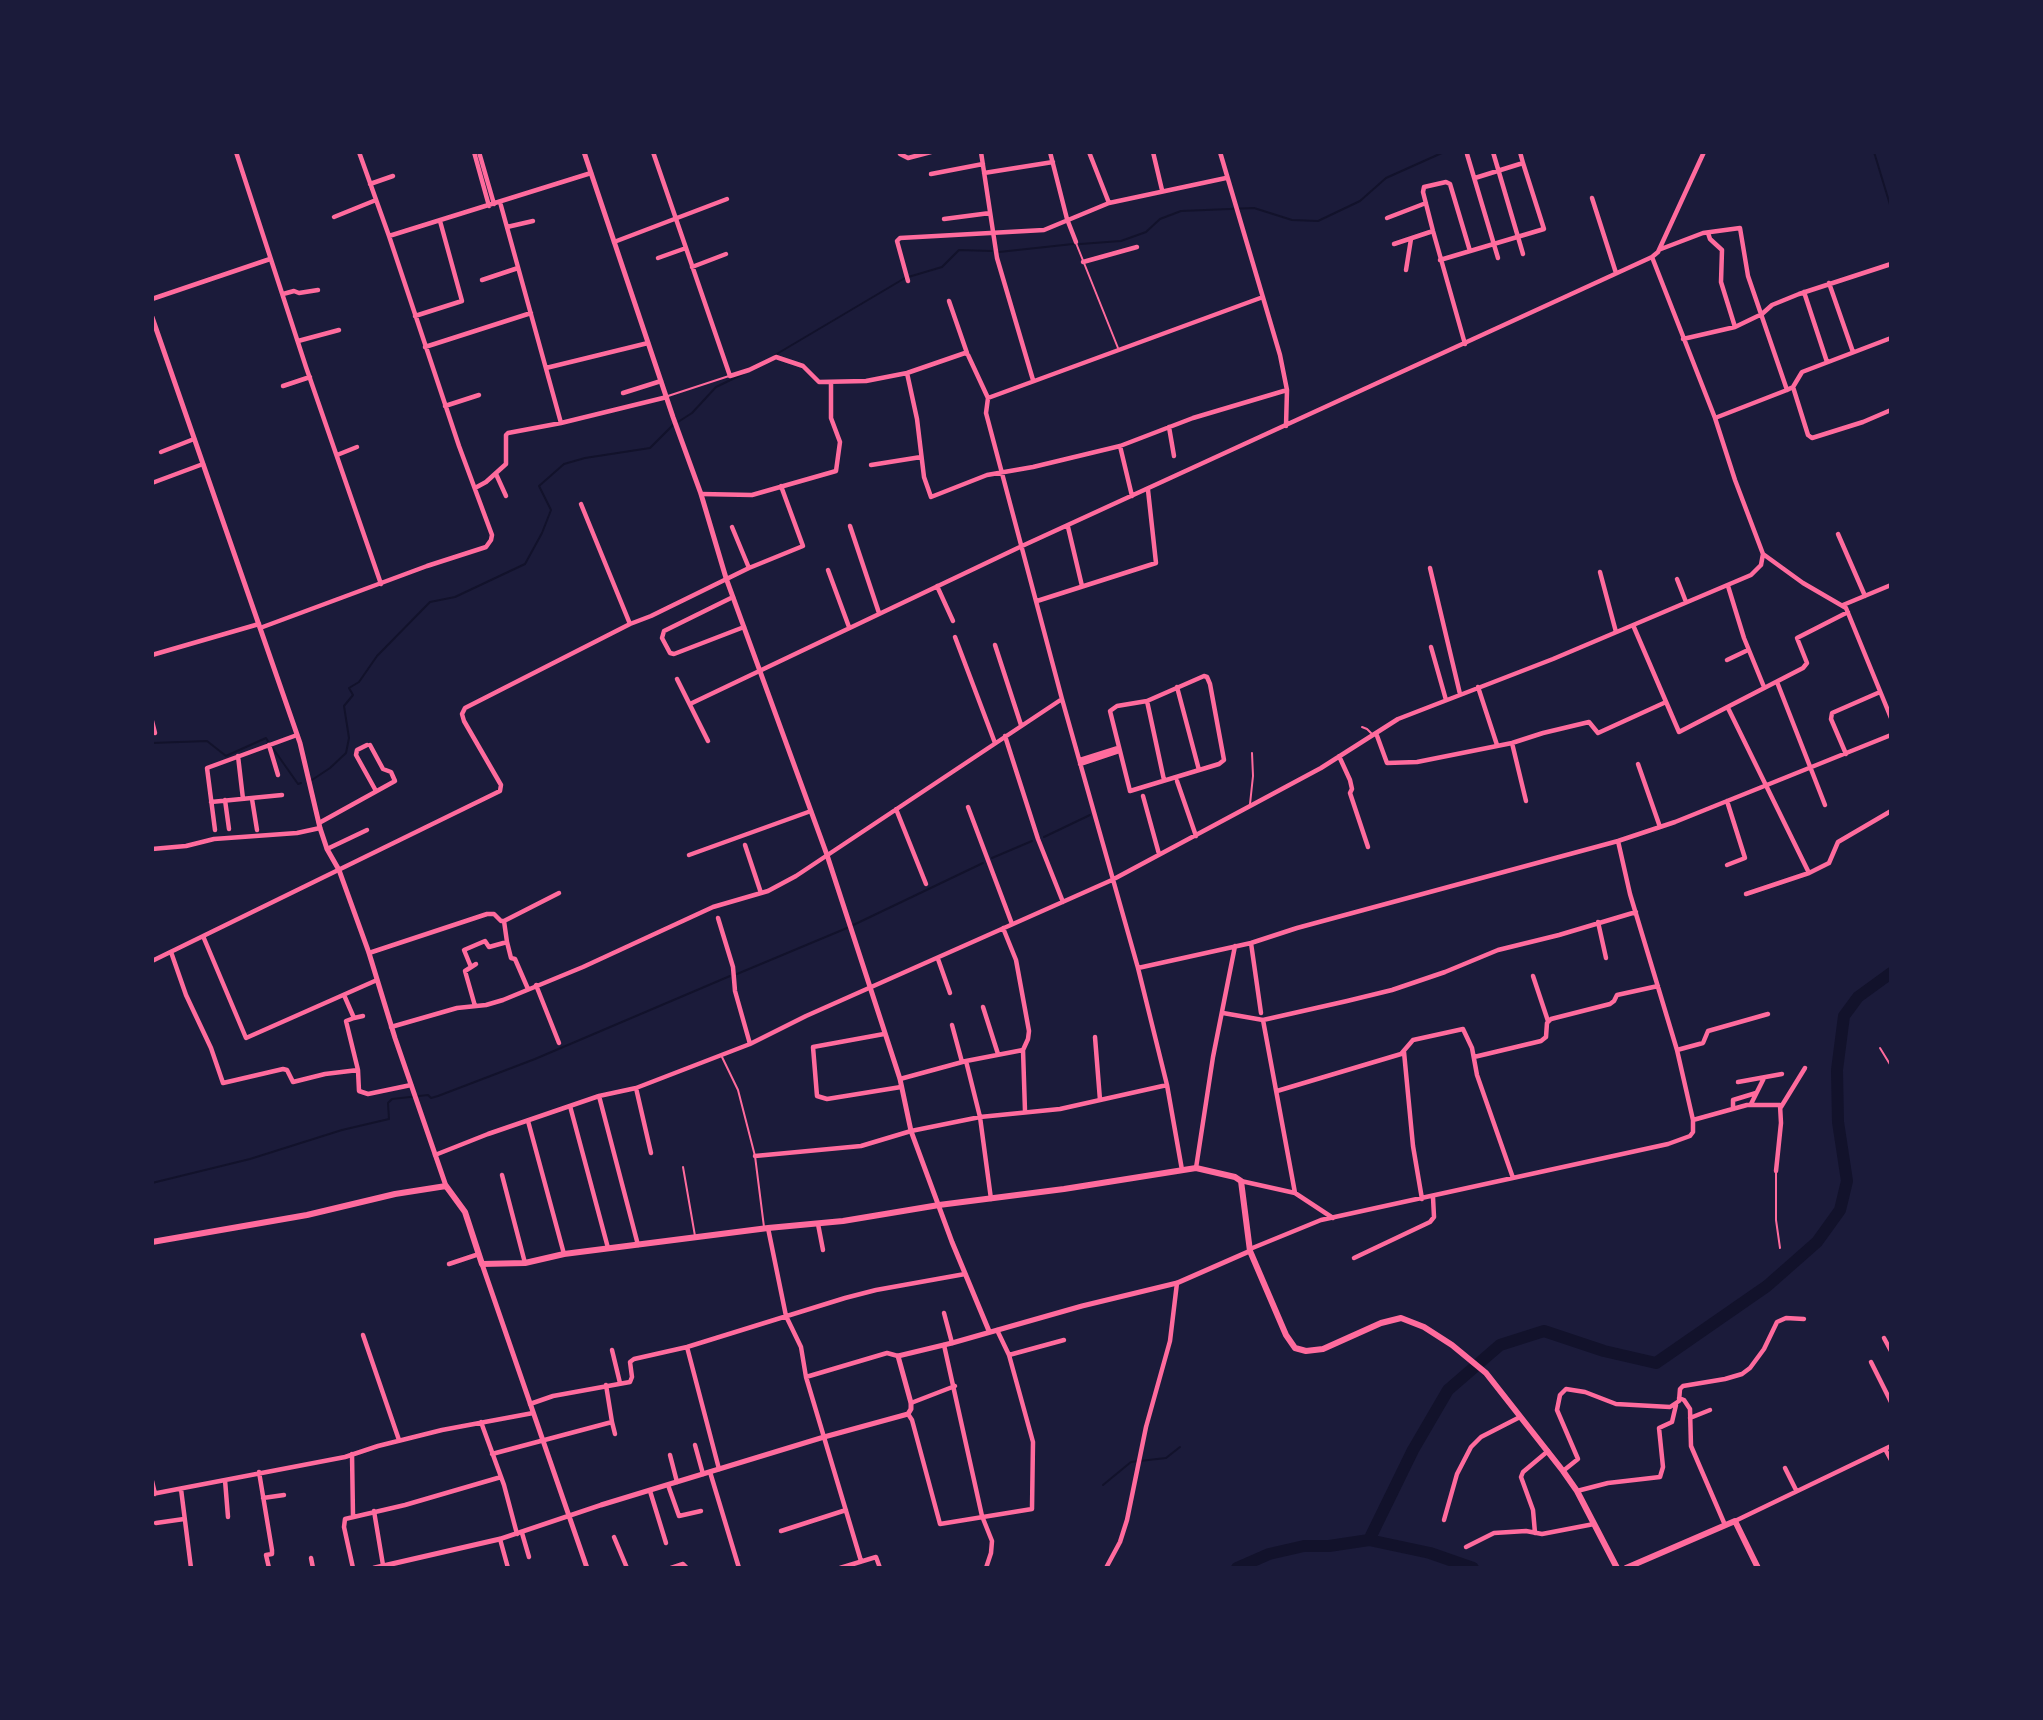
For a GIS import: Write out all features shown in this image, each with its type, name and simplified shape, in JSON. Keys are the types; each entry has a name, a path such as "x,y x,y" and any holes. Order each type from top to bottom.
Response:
{"main road":[{"path":"152,1242 307,1215 446,1186 465,1212 482,1264 525,1263 564,1254 817,1223 1196,1168 1235,1177 1241,1181 1249,1250 1286,1335 1295,1348 1306,1351 1323,1349 1390,1320 1401,1318 1424,1327 1468,1356 1486,1373 1563,1471 1577,1491 1618,1568"},
{"path":"1626,1568 1735,1521 1758,1568"}],"street":[{"path":"236,152 381,584"},
{"path":"152,655 259,626 486,547 492,535 359,152"},
{"path":"476,152 494,204 507,227 561,423"},
{"path":"584,152 701,494 726,578 761,669 872,988 900,1079 911,1131 989,1331"},
{"path":"653,152 730,376 774,358 803,366 817,382 866,381 907,373 967,354"},
{"path":"900,154 908,158 931,152"},
{"path":"981,152 997,258 1033,380"},
{"path":"1050,152 1067,219 1076,242"},
{"path":"1089,152 1109,203"},
{"path":"1153,152 1162,190"},
{"path":"1220,152 1280,355 1287,390 1286,426"},
{"path":"1493,152 1523,254"},
{"path":"1440,260 1543,230 1520,152"},
{"path":"1658,253 1704,152"},
{"path":"1467,154 1498,258"},
{"path":"984,173 1053,162"},
{"path":"1475,177 1523,163"},
{"path":"931,174 983,164"},
{"path":"389,236 591,173"},
{"path":"370,184 393,176"},
{"path":"908,281 897,241 900,238 1044,230 1109,203 1226,178"},
{"path":"1465,344 1440,260 1424,187 1446,182 1450,184 1470,251"},
{"path":"1592,198 1616,273"},
{"path":"614,242 727,199"},
{"path":"334,217 376,200"},
{"path":"1387,218 1426,203"},
{"path":"944,219 990,213"},
{"path":"415,316 461,302 440,221"},
{"path":"507,227 533,221"},
{"path":"690,705 1022,546 1558,303 1653,257 1661,249 1677,241 1708,233 1740,229 1748,276 1808,435 1812,438 1891,410"},
{"path":"1394,244 1433,231"},
{"path":"1708,233 1710,239 1722,250 1723,289 1735,327"},
{"path":"1406,270 1411,239"},
{"path":"1083,262 1137,247"},
{"path":"658,258 686,248"},
{"path":"692,267 726,254"},
{"path":"1653,257 1715,418 1763,554 1811,589 1842,605 1891,718"},
{"path":"152,299 270,259"},
{"path":"1683,339 1735,327 1762,314 1772,305 1804,292 1891,264"},
{"path":"482,280 518,268"},
{"path":"1829,283 1853,352"},
{"path":"283,294 318,290"},
{"path":"1804,292 1827,362"},
{"path":"988,398 1263,297"},
{"path":"949,302 967,354 988,398 986,413 1062,699 1138,968 1167,1086 1182,1170"},
{"path":"425,347 531,313"},
{"path":"152,317 297,735 319,826 327,849 339,870 369,953 391,1027 446,1186"},
{"path":"298,341 340,330"},
{"path":"1715,418 1790,389 1802,372 1890,338"},
{"path":"546,368 648,343"},
{"path":"907,373 917,419 924,477 931,497 987,475 1121,446 1169,427 1287,390"},
{"path":"283,386 310,377"},
{"path":"623,393 661,381"},
{"path":"701,494 752,495 836,471 840,442 831,418 831,383"},
{"path":"445,406 480,395"},
{"path":"475,488 506,464 507,433 667,397"},
{"path":"1169,427 1174,456"},
{"path":"161,452 194,439"},
{"path":"1121,446 1132,496"},
{"path":"337,455 357,447"},
{"path":"871,465 922,457"},
{"path":"152,482 203,464"},
{"path":"496,474 506,495"},
{"path":"152,961 500,791 500,785 464,721 465,708 630,624 726,578 803,546 781,486"},
{"path":"1037,601 1156,563 1148,490"},
{"path":"581,504 630,624"},
{"path":"850,526 879,613"},
{"path":"732,527 749,568"},
{"path":"1068,527 1082,586"},
{"path":"1838,534 1865,596"},
{"path":"435,1155 599,1096 636,1088 750,1044 806,1016 1112,880 1339,756 1398,719 1751,575 1761,565 1763,554"},
{"path":"1761,565 1773,563"},
{"path":"1430,568 1460,694"},
{"path":"828,570 849,627"},
{"path":"1600,572 1616,632"},
{"path":"1677,579 1686,602"},
{"path":"1842,605 1891,585"},
{"path":"937,586 953,621"},
{"path":"1728,586 1748,650 1764,687"},
{"path":"733,597 664,631 662,638 670,653 674,654 745,626"},
{"path":"1633,625 1679,732 1777,682 1807,663 1797,638 1847,612"},
{"path":"955,638 995,743"},
{"path":"995,645 1021,725"},
{"path":"1431,647 1446,700"},
{"path":"1727,660 1748,650"},
{"path":"1207,677 1224,760 1219,764 1130,792 1110,711 1117,706 1147,701 1207,677"},
{"path":"677,679 708,741"},
{"path":"1777,682 1825,805"},
{"path":"1177,687 1199,770"},
{"path":"1478,687 1497,746"},
{"path":"1846,754 1831,719 1832,713 1880,692"},
{"path":"391,1027 457,1008 491,1004 583,967 713,907 761,893 796,876 1062,699"},
{"path":"1147,701 1164,780"},
{"path":"1374,734 1387,763 1417,762 1512,743 1589,722 1598,733 1666,702"},
{"path":"1728,708 1809,873"},
{"path":"152,721 155,733"},
{"path":"215,830 207,768 297,735"},
{"path":"1138,968 1251,943 1297,928 1618,841 1812,768 1891,735"},
{"path":"1005,736 1038,839 1063,902"},
{"path":"1512,743 1526,800"},
{"path":"269,745 278,775"},
{"path":"152,849 186,846 214,839 297,833 319,826 395,781 391,772 383,769 369,745 356,753 376,791"},
{"path":"1080,762 1119,749"},
{"path":"238,756 243,799"},
{"path":"1339,756 1350,780 1350,793 1368,847"},
{"path":"1638,764 1660,827"},
{"path":"1177,781 1196,836"},
{"path":"211,802 282,795"},
{"path":"1143,796 1159,854"},
{"path":"252,799 257,830"},
{"path":"225,800 229,829"},
{"path":"1727,800 1745,858 1727,865"},
{"path":"968,807 1012,924"},
{"path":"896,809 926,884"},
{"path":"689,855 811,811"},
{"path":"1746,894 1809,873 1829,863 1838,842 1891,811"},
{"path":"327,849 367,831"},
{"path":"806,1377 887,1353 898,1356 944,1345 1177,1283 1311,1223 1688,1139 1693,1132 1693,1120 1677,1050 1618,841"},
{"path":"745,845 761,893"},
{"path":"369,953 487,914 494,914 504,921 559,893"},
{"path":"1223,1013 1263,1020 1385,992 1445,972 1492,952 1559,936 1636,912"},
{"path":"718,918 733,967 735,991 750,1044"},
{"path":"504,921 511,958 515,959 528,989"},
{"path":"1598,922 1606,958"},
{"path":"1003,928 1016,960 1028,1031 1023,1050 1025,1111"},
{"path":"203,936 246,1038 377,980"},
{"path":"475,1006 465,973 473,966 465,950 486,941 489,947 507,942"},
{"path":"1251,943 1261,1013"},
{"path":"1196,1168 1213,1058 1235,946"},
{"path":"171,952 223,1083 285,1069 293,1082 358,1070"},
{"path":"938,958 950,993"},
{"path":"1474,1057 1541,1041 1546,1037 1548,1021 1533,976"},
{"path":"536,985 559,1043"},
{"path":"1548,1021 1610,1004 1617,995 1658,986"},
{"path":"344,995 354,1018"},
{"path":"983,1007 998,1054"},
{"path":"1677,1050 1703,1043 1708,1031 1768,1014"},
{"path":"363,1016 346,1022 358,1070 357,1087 361,1093 411,1085"},
{"path":"1263,1020 1295,1193"},
{"path":"952,1025 979,1117 991,1199"},
{"path":"1278,1091 1404,1052 1413,1040 1463,1029 1513,1178"},
{"path":"884,1034 815,1046 812,1049 818,1098 827,1099 901,1087"},
{"path":"1095,1037 1100,1100"},
{"path":"900,1079 964,1061 1023,1050"},
{"path":"1404,1052 1413,1146 1422,1199"},
{"path":"1776,1171 1782,1123 1781,1108 1804,1068"},
{"path":"1738,1082 1782,1074"},
{"path":"1750,1105 1764,1078"},
{"path":"755,1156 861,1146 911,1131 979,1117 1060,1109 1167,1086"},
{"path":"636,1088 651,1153"},
{"path":"1733,1108 1733,1100 1756,1093"},
{"path":"599,1096 638,1245"},
{"path":"1693,1120 1750,1105 1776,1104 1781,1108"},
{"path":"570,1106 608,1248"},
{"path":"528,1121 564,1254"},
{"path":"502,1175 525,1263"},
{"path":"1241,1181 1295,1193 1333,1218"},
{"path":"1354,1258 1430,1222 1434,1217 1433,1197"},
{"path":"817,1223 823,1250"},
{"path":"766,1228 786,1316 798,1339 806,1377 861,1561"},
{"path":"449,1264 479,1254"},
{"path":"482,1264 587,1568"},
{"path":"530,1404 553,1396 632,1380 631,1360 876,1290 965,1274"},
{"path":"1106,1568 1124,1531 1170,1341 1177,1283"},
{"path":"944,1313 952,1343"},
{"path":"1577,1491 1608,1483 1660,1477 1663,1467 1659,1428 1672,1422 1680,1390 1683,1387 1742,1374 1756,1361 1777,1322 1786,1318 1804,1319"},
{"path":"908,1414 942,1525 982,1516 1028,1511 1032,1506 1033,1442 1009,1355 996,1329"},
{"path":"363,1335 399,1440"},
{"path":"1884,1338 1891,1352"},
{"path":"1009,1355 1064,1340"},
{"path":"944,1345 982,1516 992,1545 986,1568"},
{"path":"687,1346 719,1469"},
{"path":"612,1350 620,1383"},
{"path":"374,1568 500,1539 601,1505 908,1414 911,1403 898,1356"},
{"path":"1871,1362 1891,1402"},
{"path":"606,1385 615,1434"},
{"path":"911,1403 955,1386"},
{"path":"1563,1471 1578,1459 1557,1410 1560,1395 1566,1388 1616,1404 1676,1405"},
{"path":"1679,1398 1688,1404 1691,1446 1725,1525"},
{"path":"1690,1418 1710,1410"},
{"path":"152,1481 153,1494 352,1454 399,1440 533,1413"},
{"path":"1444,1520 1458,1474 1474,1443 1521,1416"},
{"path":"481,1422 529,1557"},
{"path":"492,1454 612,1422"},
{"path":"695,1446 739,1568"},
{"path":"1735,1521 1891,1446"},
{"path":"1885,1449 1891,1460"},
{"path":"1535,1533 1533,1510 1521,1477 1523,1472 1548,1451"},
{"path":"352,1454 352,1516"},
{"path":"670,1455 677,1482"},
{"path":"1786,1468 1796,1490"},
{"path":"259,1472 272,1550 272,1554 266,1555 269,1568"},
{"path":"353,1568 344,1527 345,1519 405,1505 500,1477"},
{"path":"225,1480 229,1517"},
{"path":"668,1485 679,1516 701,1511"},
{"path":"181,1489 191,1568"},
{"path":"650,1491 666,1543"},
{"path":"263,1498 284,1495"},
{"path":"781,1531 846,1510"},
{"path":"374,1511 383,1565"},
{"path":"156,1523 184,1519"},
{"path":"1466,1547 1493,1533 1545,1533 1594,1524"},
{"path":"614,1537 627,1568"},
{"path":"500,1539 508,1568"},
{"path":"840,1568 876,1557 880,1568"},
{"path":"311,1558 313,1568"},
{"path":"408,1559 410,1568"},
{"path":"671,1568 682,1564 687,1568"}],"lane":[{"path":"1076,242 1119,350"},
{"path":"667,397 730,376"},
{"path":"1362,727 1374,734"},
{"path":"1250,806 1252,753"},
{"path":"1880,1048 1891,1066"},
{"path":"722,1056 738,1090 755,1156 766,1228"},
{"path":"683,1167 695,1237"},
{"path":"1776,1171 1776,1220 1780,1248"}],"waterway":[{"path":"1080,244 1121,241 1146,232 1160,219 1181,211 1254,208 1292,220 1318,221 1360,201 1386,178 1444,152"},
{"path":"1874,152 1891,208"},
{"path":"999,252 1073,244"},
{"path":"775,355 905,278 942,267 959,250 992,251"},
{"path":"678,422 692,413 716,387 743,374"},
{"path":"312,780 346,753 349,738 344,706 353,695 349,688 359,682 377,656 430,602 455,597 525,564 551,510 539,486 564,464 650,448 673,425"},
{"path":"152,743 207,741 226,756 266,738 269,743"},
{"path":"272,747 298,784 301,783"},
{"path":"1044,837 1090,815"},
{"path":"992,858 1032,841"},
{"path":"737,974 847,928 983,863"},
{"path":"1473,1568 1430,1553 1369,1540 1413,1450 1448,1390 1500,1345 1544,1331 1604,1351 1656,1363 1767,1286 1817,1242 1840,1210 1847,1181 1838,1122 1837,1070 1844,1016 1858,997 1891,973"},
{"path":"152,1183 250,1159 342,1130 389,1119 388,1103 392,1099 438,1096 535,1059 730,976"},
{"path":"1103,1485 1131,1462 1166,1458 1180,1447"},
{"path":"1237,1568 1269,1554 1304,1546 1329,1546 1369,1540"}]}
